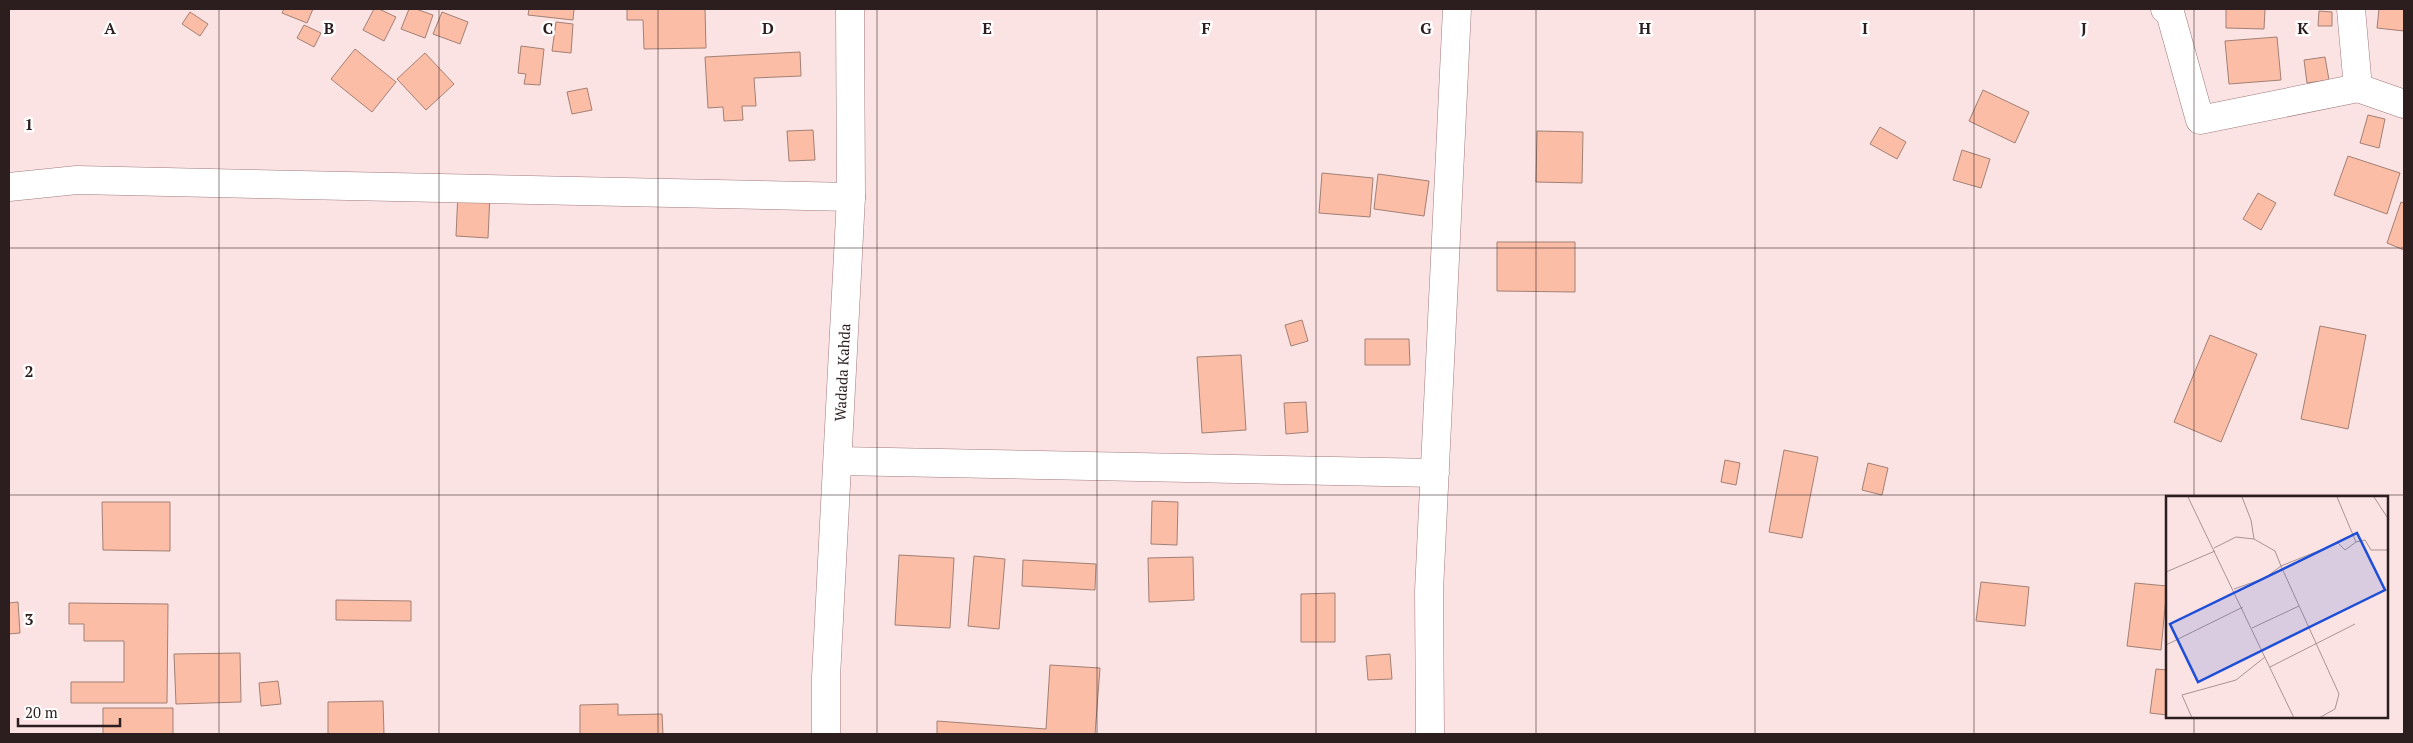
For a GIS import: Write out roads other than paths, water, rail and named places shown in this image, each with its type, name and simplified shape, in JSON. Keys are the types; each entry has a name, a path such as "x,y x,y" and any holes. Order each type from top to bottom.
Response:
{"street":[{"name":"Wadada Kahda","path":"826,734 826,677 851,197 850,9"},
{"path":"1430,734 1430,591 1457,9"},
{"path":"2165,9 2169,9 2200,120 2358,88 2404,104"},
{"path":"2351,9 2358,88"},
{"path":"9,187 77,180 851,197"},
{"path":"838,461 1435,473"}]}
